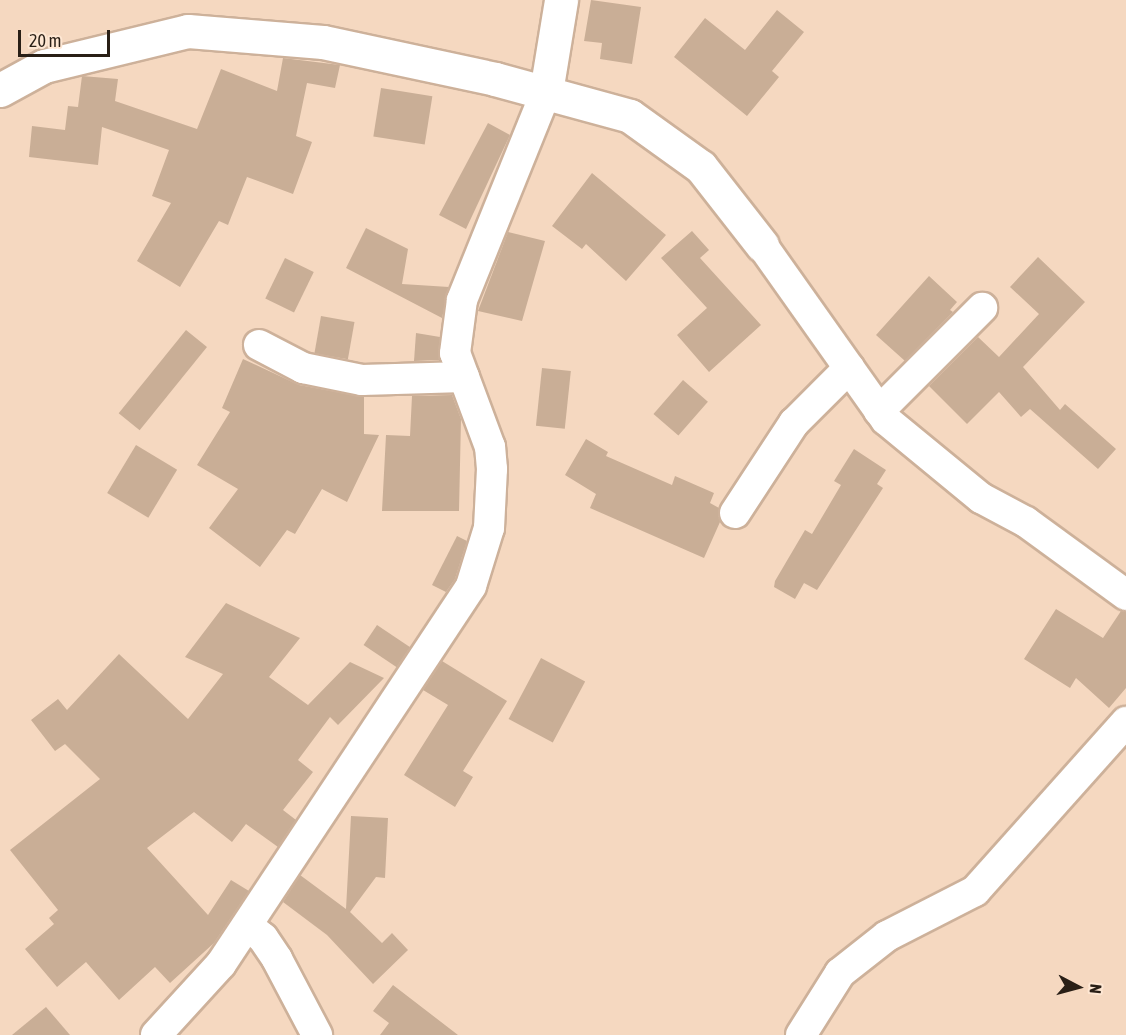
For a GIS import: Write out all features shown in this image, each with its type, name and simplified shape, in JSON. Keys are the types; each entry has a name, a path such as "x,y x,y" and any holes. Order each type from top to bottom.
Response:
{"street":[{"path":"156,1035 181,1012 248,926 471,586 489,528 492,469 490,447 455,353 462,300 546,92 561,0"},
{"path":"0,90 44,66 188,31 323,42 546,92 630,116 701,167 762,245 879,411 981,498 1026,522 1126,595"},
{"path":"879,411 982,308"},
{"path":"259,345 303,368 362,380 464,377"},
{"path":"735,513 794,423 849,368"},
{"path":"801,1035 840,973 887,936 975,891 1126,722"},
{"path":"248,926 263,938 277,959 317,1035"}],"building":[{"path":"591,0 641,7 632,64 600,59 602,43 584,41"},
{"path":"777,10 804,32 772,71 779,77 747,116 674,57 705,18 745,50"},
{"path":"283,58 340,65 335,88 307,83 296,136 312,142 293,194 247,177 228,225 219,221 180,287 137,261 171,203 152,196 169,150 102,127 98,165 29,157 32,126 65,130 68,106 78,107 82,76 118,79 115,101 197,129 221,69 277,91"},
{"path":"381,88 432,96 425,145 373,136"},
{"path":"488,123 510,135 466,229 439,215"},
{"path":"592,173 666,235 626,281 586,244 582,249 552,226"},
{"path":"366,228 408,249 402,284 449,287 442,318 346,268"},
{"path":"692,231 709,250 700,258 761,325 709,372 677,335 707,308 661,258"},
{"path":"508,232 545,241 522,321 478,311"},
{"path":"1038,257 1085,302 1023,367 1060,410 1065,404 1116,449 1098,469 1030,409 1021,417 999,392 967,424 929,386 978,337 999,357 1039,314 1010,287"},
{"path":"285,258 314,272 294,312 265,298"},
{"path":"929,276 957,302 950,310 953,312 905,361 876,335"},
{"path":"321,316 354,322 348,359 314,353"},
{"path":"186,330 207,347 140,430 119,413"},
{"path":"416,333 440,337 439,360 414,361"},
{"path":"243,359 299,385 364,397 364,434 379,435 347,502 322,489 295,534 287,530 260,567 209,528 238,489 197,465 230,412 222,408"},
{"path":"542,368 571,371 565,429 536,426"},
{"path":"683,380 708,402 678,436 653,414"},
{"path":"452,395 461,419 459,511 382,511 386,435 410,436 412,396"},
{"path":"586,439 608,452 606,456 672,485 675,476 714,493 710,503 719,508 720,522 704,558 590,508 596,494 565,475"},
{"path":"136,445 177,470 148,518 107,493"},
{"path":"854,449 886,470 877,484 883,488 817,590 804,583 795,599 774,587 775,581 805,530 812,534 841,485 834,481"},
{"path":"457,536 467,541 455,579 446,592 432,585"},
{"path":"226,603 300,638 269,677 308,705 350,662 384,678 338,725 330,717 298,760 313,772 283,810 296,820 278,847 246,824 232,842 194,812 147,848 208,915 231,880 249,891 214,943 170,983 155,967 119,1000 86,962 57,987 25,949 54,924 49,918 58,910 10,850 100,779 65,744 55,751 31,720 58,699 67,710 119,654 188,719 223,674 185,657"},
{"path":"1056,609 1103,638 1121,611 1126,612 1126,688 1109,708 1076,678 1070,688 1024,659"},
{"path":"377,625 410,647 397,667 364,645"},
{"path":"541,658 585,681 553,742 509,719"},
{"path":"442,661 507,701 463,771 473,777 455,807 404,775 448,705 423,690"},
{"path":"351,816 388,818 385,878 376,877 350,912 382,943 392,933 408,950 373,984 327,935 283,902 300,875 346,909"},
{"path":"393,985 458,1035 380,1035 389,1023 373,1011"},
{"path":"46,1007 70,1035 12,1035"}]}
